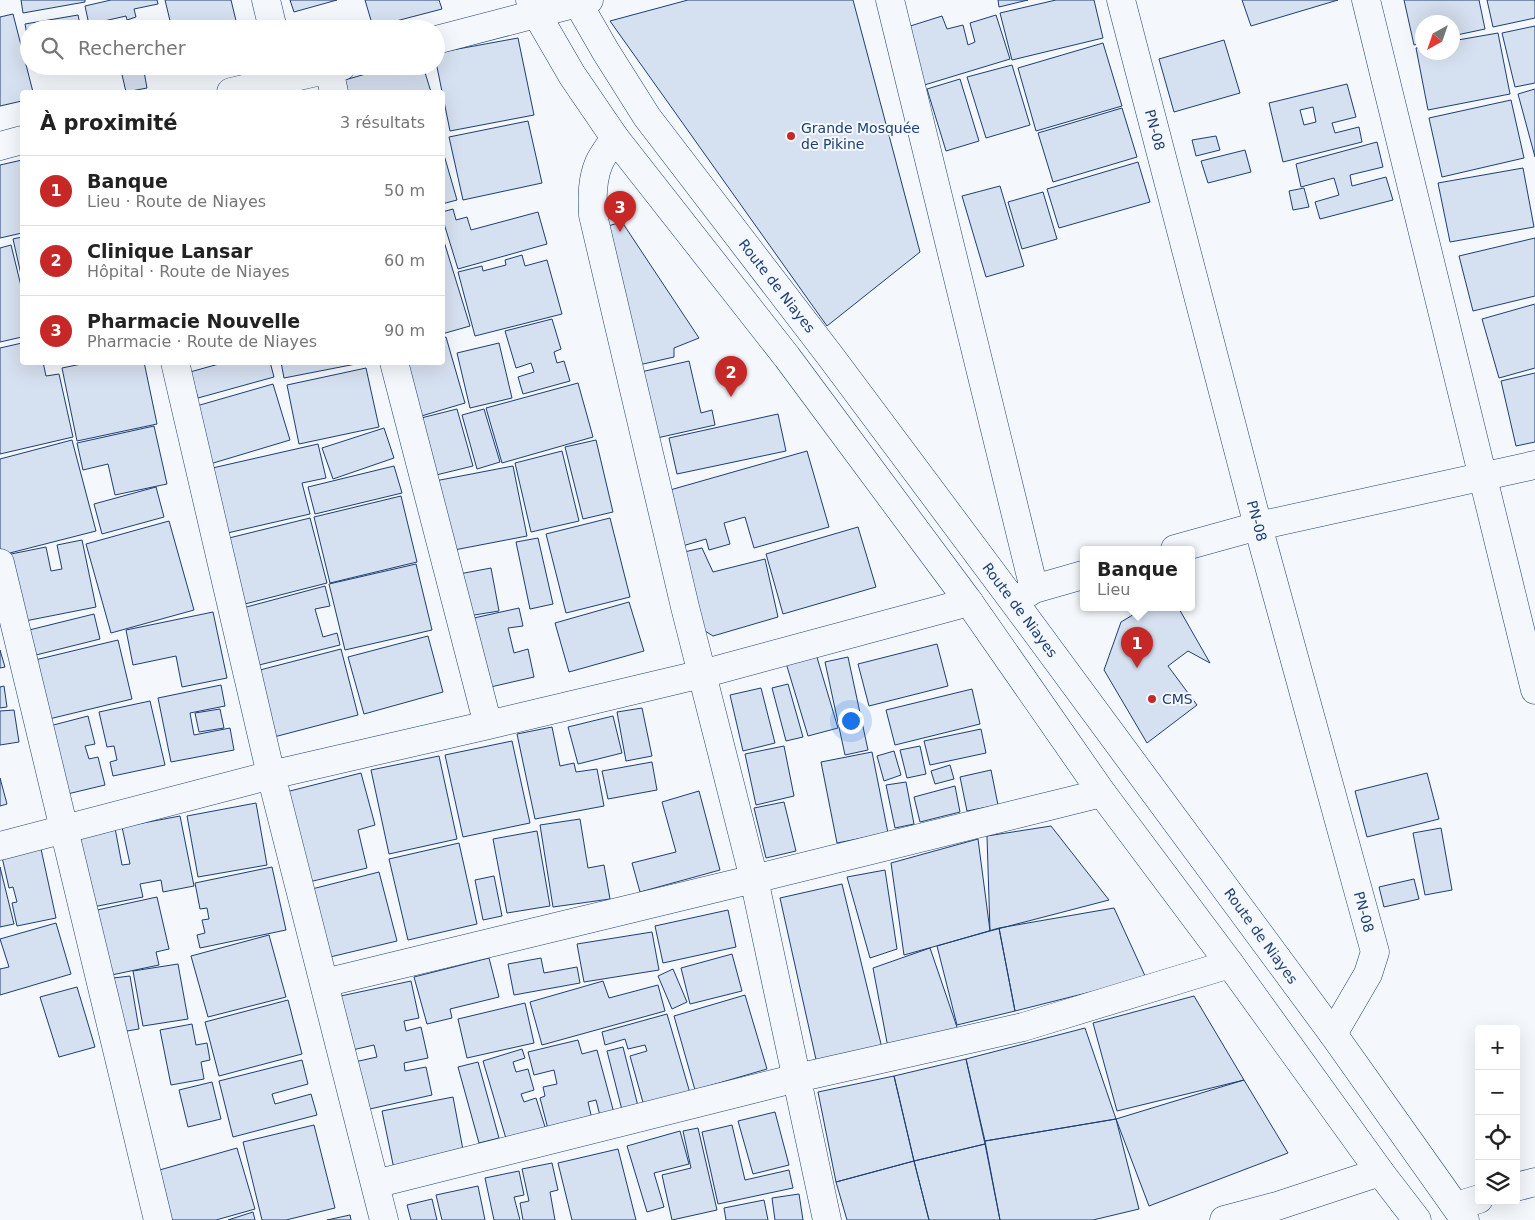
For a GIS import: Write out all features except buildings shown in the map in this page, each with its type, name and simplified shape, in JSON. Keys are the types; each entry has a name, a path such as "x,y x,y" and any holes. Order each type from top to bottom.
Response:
{"street":[{"path":"266,0 271,20"},
{"path":"890,0 1024,595 1080,576"},
{"name":"PN-08","path":"1121,0 1258,526 1375,952 1368,974 1333,1034"},
{"path":"1366,0 1535,690"},
{"path":"445,37 532,7 581,1"},
{"name":"Route de Niayes","path":"581,1 606,52 647,117 831,357 1024,595 1333,1034 1466,1209"},
{"path":"532,7 572,75 615,138 787,357 969,602 1102,793 1417,1220"},
{"path":"237,90 281,75"},
{"path":"310,75 335,76"},
{"path":"615,138 599,163 594,180 592,196 593,215 702,674 754,880 827,1220"},
{"path":"0,146 20,141"},
{"path":"176,365 271,775 384,1220"},
{"path":"395,365 488,725"},
{"path":"1186,546 1258,526 1483,478 1535,465"},
{"path":"0,563 158,1220"},
{"path":"0,846 271,775 702,674 969,602"},
{"path":"324,982 754,880 1102,793"},
{"path":"375,1184 797,1078 1023,1027 1230,964"},
{"path":"1224,1220 1277,1206 1380,1172"},
{"path":"1520,1187 1535,1182"}],"place":[{"name":"Grande Mosquée de Pikine","path":"791,136"},
{"name":"Pharmacie Nouvelle","path":"620,232"},
{"name":"Clinique Lansar","path":"731,397"},
{"name":"Banque","path":"1137,668"},
{"name":"CMS","path":"1152,699"}]}
